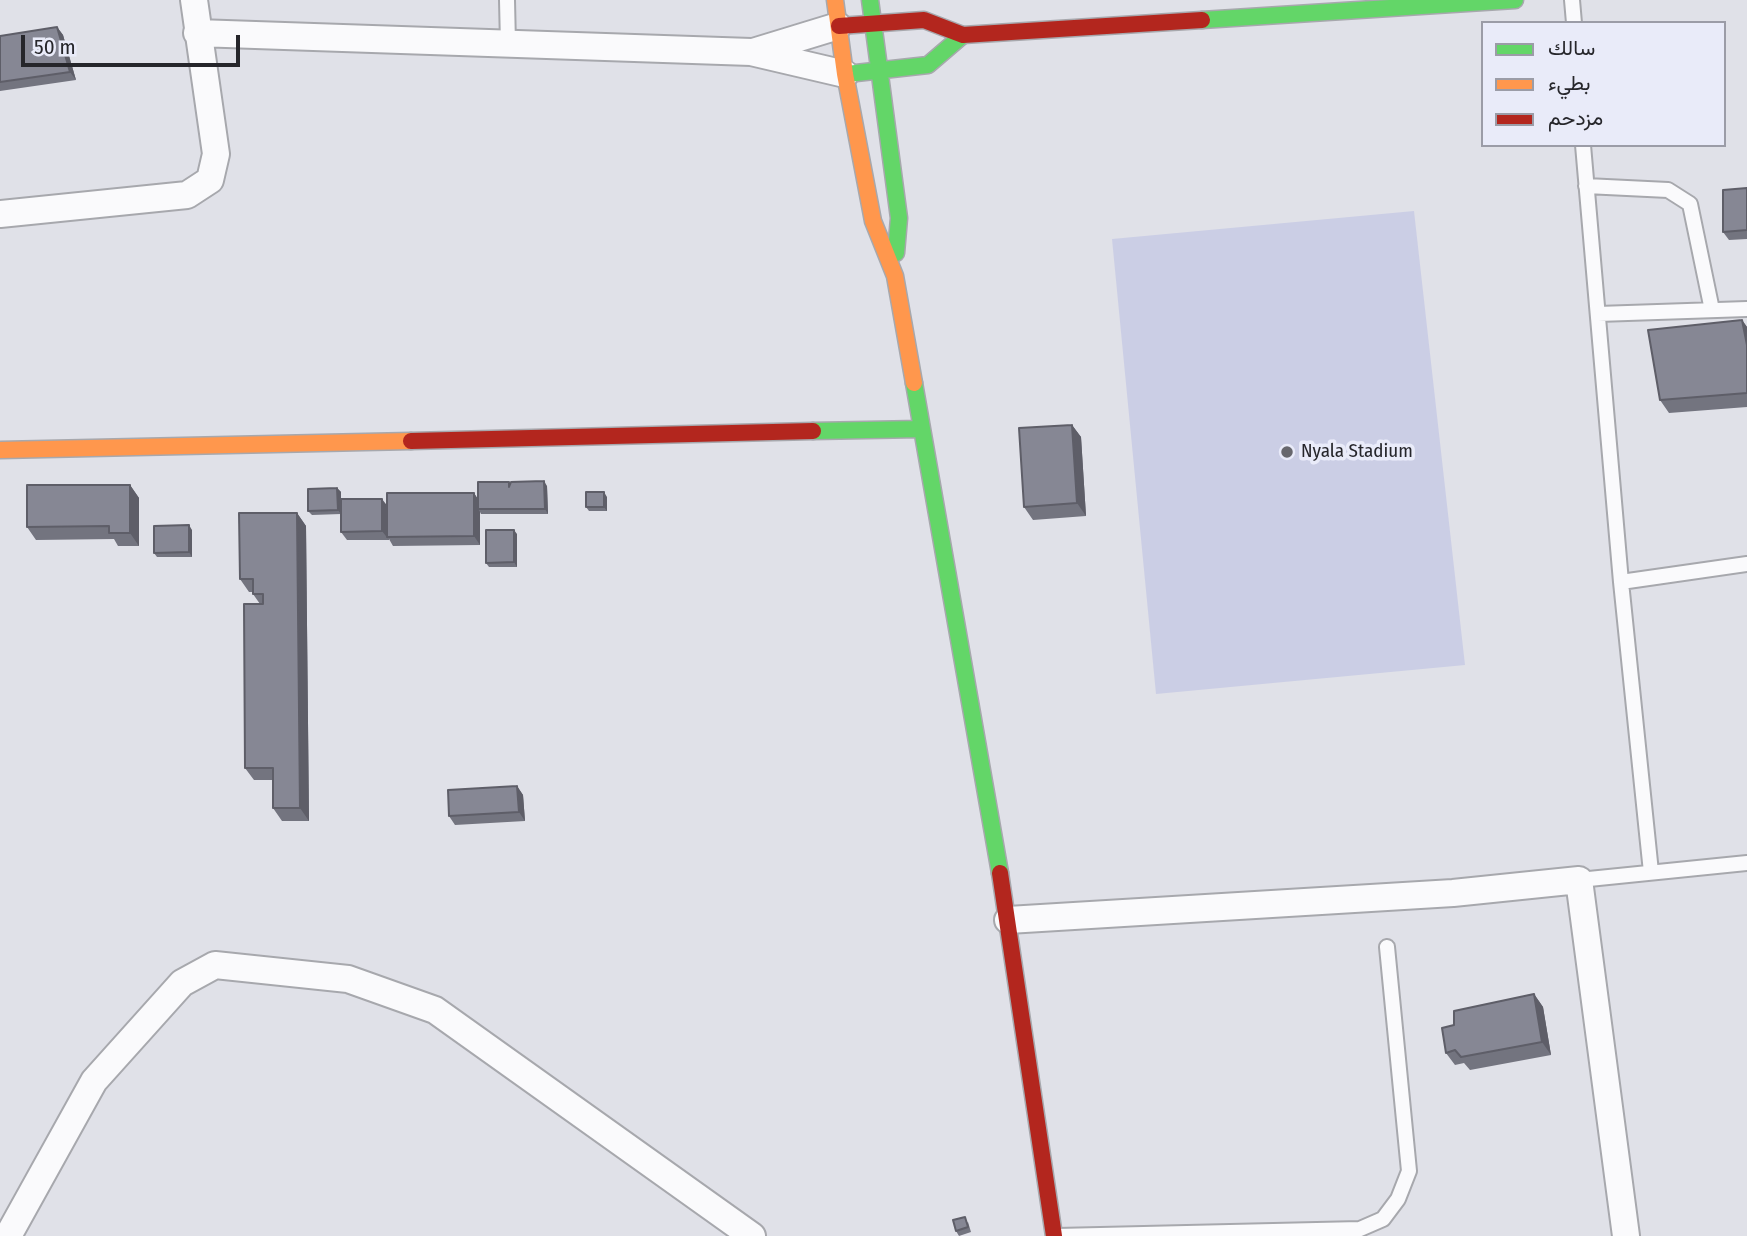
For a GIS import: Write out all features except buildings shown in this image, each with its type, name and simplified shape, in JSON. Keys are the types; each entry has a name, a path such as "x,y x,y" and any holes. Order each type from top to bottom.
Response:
{"main road":[{"path":"835,0 845,74 873,221 895,276 1008,920 1055,1236"},
{"path":"870,0 899,218 895,276"},
{"path":"838,26 923,20 962,35 1394,4 1515,0"},
{"path":"845,74 928,65 962,35"},
{"path":"0,450 920,429"}],"street":[{"path":"0,214 187,195 210,180 216,154 194,0"},
{"path":"751,52 838,26"},
{"path":"197,33 751,52 845,74"},
{"path":"1008,920 1453,892 1579,880 1626,1236"},
{"path":"8,1236 94,1081 182,983 215,965 348,978 435,1010 752,1236"}],"lane":[{"path":"507,0 508,44"},
{"path":"1572,0 1574,21"},
{"path":"1583,147 1621,582 1651,872"},
{"path":"1586,186 1668,190 1690,204 1712,310"},
{"path":"1598,314 1747,309"},
{"path":"1621,582 1747,564"},
{"path":"1579,880 1747,863"},
{"path":"1055,1236 1360,1229 1383,1219 1398,1199 1409,1171 1387,947"}],"shaded area":[{"name":"Nyala Stadium","path":"1414,211 1465,665 1156,694 1112,239"}],"traffic: fast":[{"path":"870,0 899,218 896,253"},
{"path":"1202,20 1515,0"},
{"path":"847,74 928,65 963,35"},
{"path":"914,383 1000,873"},
{"path":"813,431 920,429"}],"traffic: slow":[{"path":"835,0 845,74 873,221 895,276 914,383"},
{"path":"0,450 411,441"}],"traffic: jam":[{"path":"839,26 924,20 963,35 1202,20"},
{"path":"411,441 813,431"},
{"path":"1000,873 1054,1236"}],"place":[{"name":"Nyala Stadium","path":"1287,452"}]}
